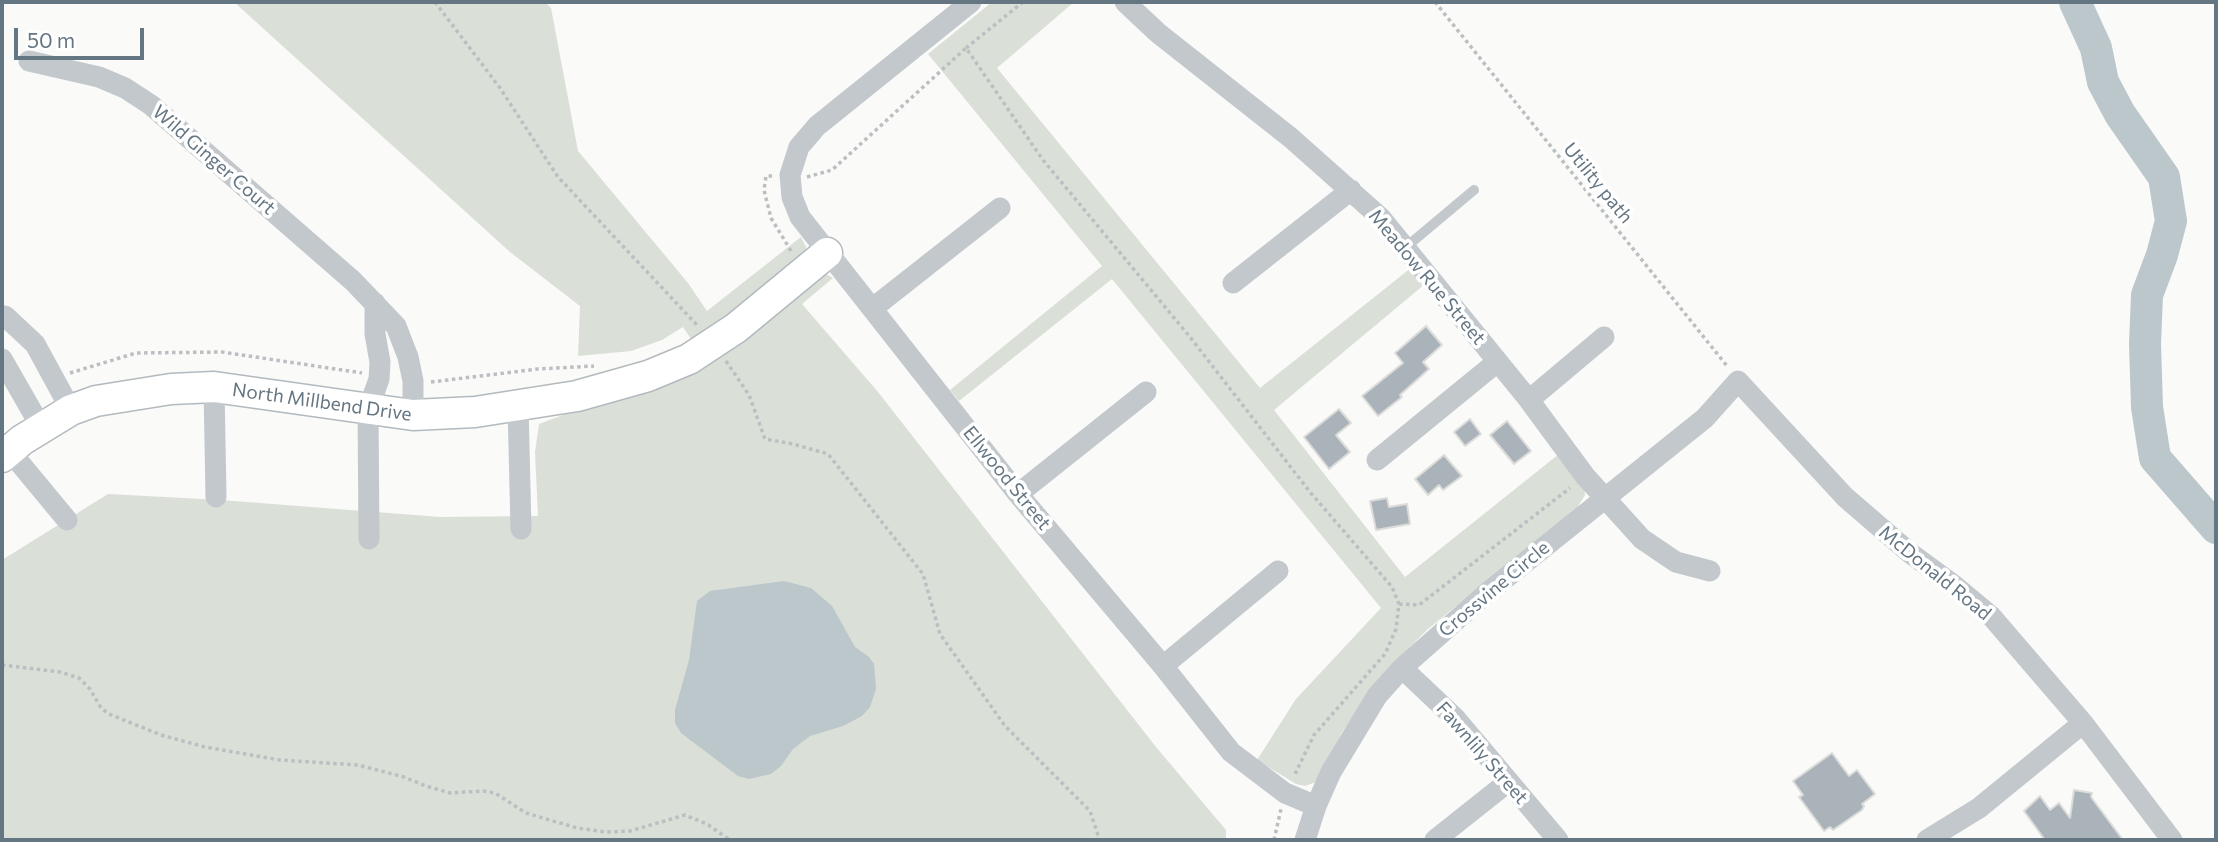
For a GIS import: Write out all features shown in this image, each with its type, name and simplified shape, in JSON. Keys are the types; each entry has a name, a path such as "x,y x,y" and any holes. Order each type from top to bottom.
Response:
{"street":[{"name":"Ellwood Street","path":"971,2 817,126 799,147 790,175 792,197 800,218 1018,494 1163,666 1231,752 1285,793 1316,806"},
{"name":"Meadow Rue Street","path":"1125,2 1158,33 1291,138 1381,218 1529,400 1585,476 1642,539 1676,562 1710,571"},
{"name":"Wild Ginger Court","path":"29,61 99,77 125,88 151,105 354,281 396,326 408,357 413,381 413,415"},
{"path":"1233,283 1351,190"},
{"path":"873,308 1000,208"},
{"name":"North Millbend Drive","path":"5,453 41,427 71,410 129,394 172,389 214,387 413,415 475,412 578,396 648,376 688,359 711,331 827,253"},
{"path":"369,539 368,410 379,379 375,303"},
{"path":"2,317 5,316 35,344 71,410"},
{"path":"1529,400 1604,337"},
{"path":"2,359 41,427"},
{"path":"1377,460 1497,362"},
{"name":"Crossvine Circle","path":"1305,840 1331,772 1377,696 1402,668 1487,593 1705,418 1738,381"},
{"name":"McDonald Road","path":"1738,381 1845,497 1991,617 2083,723 2172,840"},
{"path":"214,387 216,497"},
{"path":"1018,494 1146,392"},
{"path":"518,406 521,529"},
{"path":"5,453 67,520"},
{"path":"1163,666 1278,571"},
{"name":"Fawnlily Street","path":"1402,668 1457,719 1558,840"},
{"path":"1927,840 1979,808 2083,723"},
{"path":"1435,840 1508,782"}],"lane":[{"path":"1406,247 1474,190"}],"path":[{"path":"435,2 500,88 558,177 697,326 711,331 749,395 765,439 828,454 923,574 940,634 1005,726 1090,811 1099,838 1097,840"},
{"path":"967,48 1023,2"},
{"name":"Utility path","path":"1435,2 1738,381"},
{"path":"766,176 766,200 771,218 791,251 788,260"},
{"path":"52,378 136,353 222,352 370,374 379,379"},
{"path":"413,381 436,382 538,369 603,365"},
{"path":"1399,604 1419,605 1585,476"},
{"path":"2,665 60,672 79,678 109,715 161,735 205,747 280,760 358,765 450,793 495,793 526,813 578,828 605,832 630,831 685,815 707,824 730,840"}],"shaded area":[{"path":"234,2 545,2 551,8 578,151 688,283 707,311 801,237 806,247 805,258 819,274 833,278 802,304 878,392 1156,747 1226,830 1226,840 2,840 2,560 108,494 440,517 538,516 535,452 539,424 706,361 683,327 662,340 631,351 578,356 580,306 510,252"},
{"path":"992,2 1074,2 997,68 1260,388 1411,268 1425,284 1274,410 1405,577 1559,454 1584,484 1585,495 1577,508 1428,629 1395,662 1343,731 1316,782 1305,786 1296,784 1257,760 1296,699 1381,608 1112,279 959,401 950,390 1102,266 928,54"},
{"path":"784,581 811,588 832,606 855,647 874,664 876,689 870,707 862,716 843,726 810,736 793,749 781,766 771,774 749,779 738,776 681,733 675,723 675,710 689,660 697,601 710,591"}],"building":[{"path":"1426,326 1442,345 1423,362 1429,369 1400,395 1402,397 1378,416 1362,396 1403,363 1395,353"},
{"path":"1339,409 1351,423 1336,435 1350,452 1329,469 1304,437"},
{"path":"1470,419 1481,434 1465,446 1454,432"},
{"path":"1507,421 1531,451 1514,464 1490,435"},
{"path":"1444,455 1462,476 1443,490 1439,485 1428,495 1415,479"},
{"path":"1387,498 1389,507 1407,504 1410,524 1376,530 1370,501"},
{"path":"1832,753 1849,776 1857,770 1875,794 1862,804 1862,810 1833,830 1830,827 1824,831 1799,797 1803,795 1793,781"},
{"path":"2074,790 2092,793 2091,797 2123,840 2045,840 2024,811 2040,796 2050,810 2059,803 2070,818"}],"waterway":[{"path":"2075,2 2096,48 2103,82 2120,114 2164,177 2171,221 2147,295 2145,344 2147,407 2155,458 2216,528"}]}
